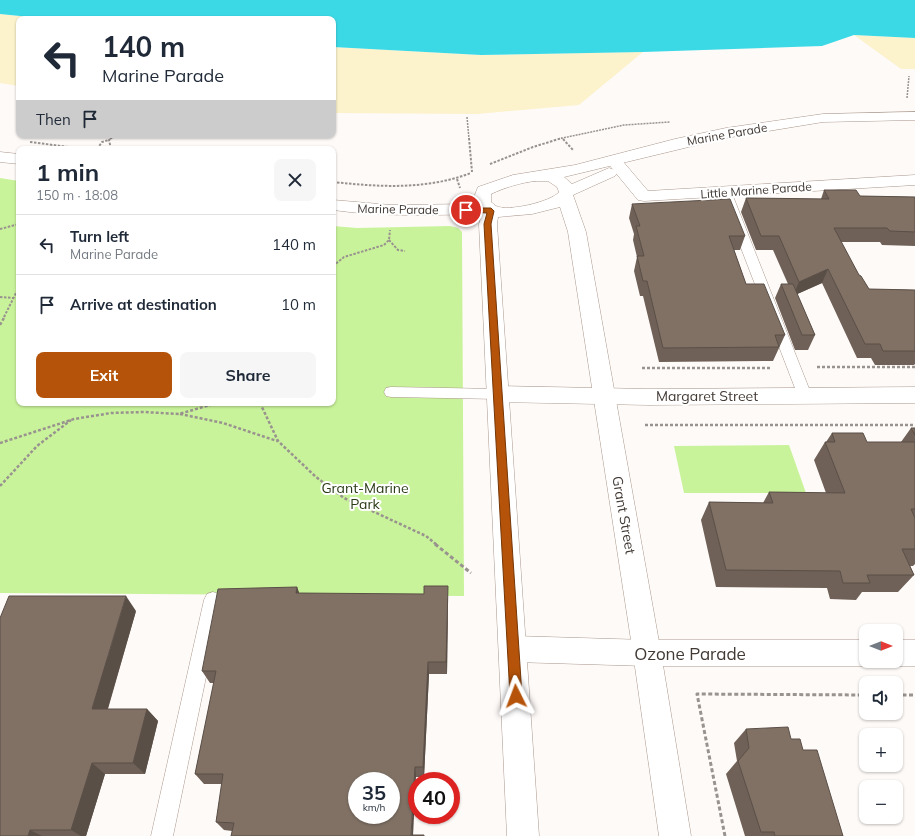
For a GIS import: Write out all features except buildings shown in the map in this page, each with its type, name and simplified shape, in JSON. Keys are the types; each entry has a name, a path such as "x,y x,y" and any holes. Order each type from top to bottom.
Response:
{"street":[{"name":"Marine Parade","path":"336,197 361,201 440,198 488,204 506,212 533,209 556,202 566,194 617,164 675,144 726,133 822,118 915,116"},
{"name":"Marine Parade","path":"488,204 496,185 513,180 617,164 724,142 831,127 915,122"},
{"path":"0,157 16,159"},
{"name":"Little Marine Parade","path":"617,164 644,196 915,180"},
{"path":"543,176 559,180 565,185 566,194"},
{"name":"Grant Street","path":"566,194 577,232 647,653 675,836"},
{"name":"Marine Parade","path":"336,205 359,209 398,210 488,204"},
{"path":"488,204 514,649 523,836"},
{"name":"Margaret Street","path":"499,394 604,396 915,395"},
{"name":"Ozone Parade","path":"514,649 647,653 859,653"},
{"path":"903,653 915,653"}],"lane":[{"path":"725,192 805,396"},
{"path":"391,392 499,394"},
{"path":"162,836 213,600"}],"path":[{"path":"907,102 909,76"},
{"path":"467,117 472,173"},
{"path":"99,146 102,142 113,138"},
{"path":"109,140 111,146"},
{"path":"23,141 61,146"},
{"path":"336,182 387,186 430,184 457,179"},
{"path":"336,264 344,257 384,245 389,240 390,224"},
{"path":"0,229 16,225"},
{"path":"389,240 398,250 405,251"},
{"path":"0,324 16,294"},
{"path":"0,297 13,298"},
{"path":"179,414 207,406"},
{"path":"261,406 278,441 316,477 344,498 426,536 471,572"},
{"path":"0,443 74,419 111,413 144,412 179,414 223,423 278,441"},
{"path":"0,486 37,446 74,419"},
{"path":"645,425 915,425"},
{"path":"725,836 697,694 859,695"},
{"path":"903,695 915,695"}],"green space":[{"name":"Grant-Marine Park","path":"0,178 16,181 16,406 336,406 336,226 357,228 450,226 458,228 462,232 464,596 0,593"},
{"path":"789,445 806,493 684,493 674,446"}],"sand":[{"path":"0,14 20,16 16,16 16,86 0,83"},
{"path":"854,35 915,38 915,69 901,69"},
{"path":"336,47 481,55 643,52 579,105 477,114 336,113"}],"water":[{"path":"0,0 915,0 915,38 854,35 822,46 643,52 481,55 336,47 336,16 20,16 0,14"}],"route":[{"path":"466,210 488,209 491,211 488,224 516,696"}]}
